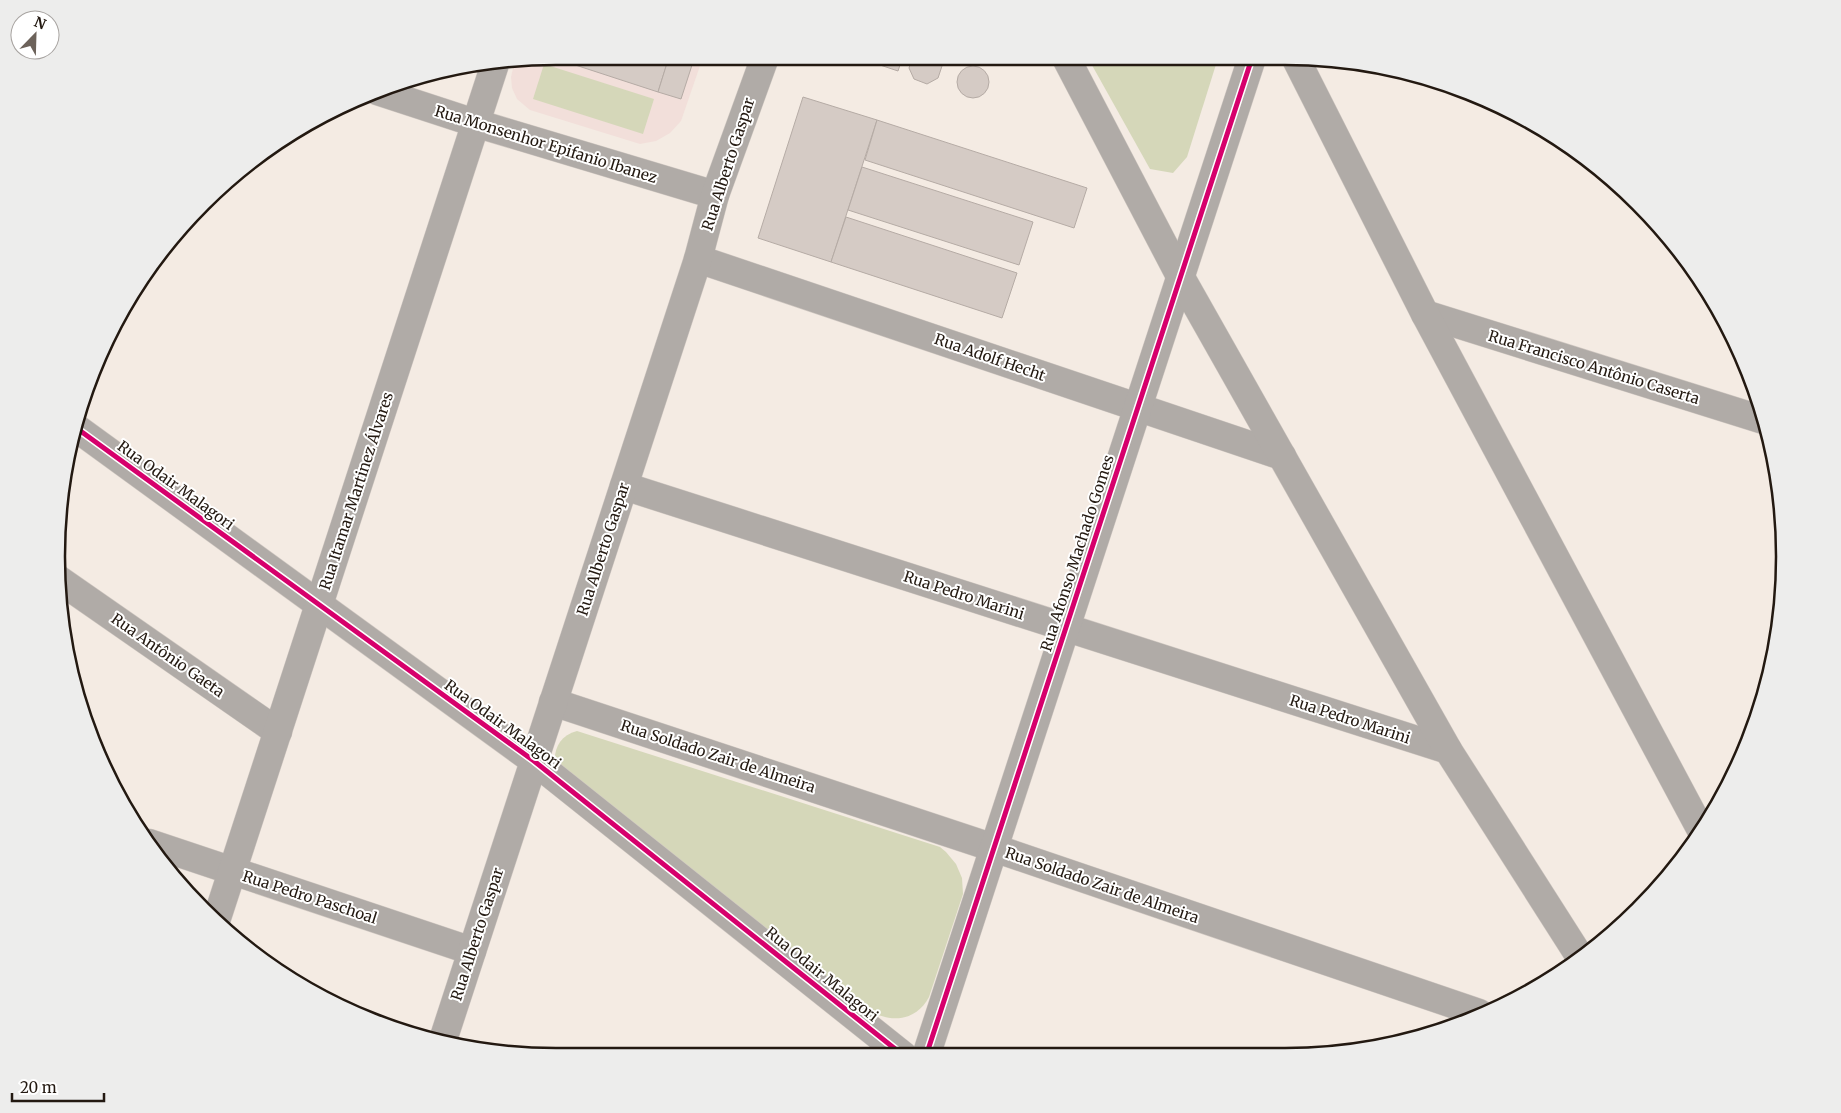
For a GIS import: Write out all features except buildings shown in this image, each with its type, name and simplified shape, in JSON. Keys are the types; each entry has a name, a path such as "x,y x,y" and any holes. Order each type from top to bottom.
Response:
{"street":[{"name":"Rua Alberto Gaspar","path":"445,1035 698,259 715,195 762,65"},
{"path":"1070,65 1180,276 1448,750 1576,952"},
{"name":"Rua Afonso Machado Gomes","path":"929,1048 1250,65"},
{"path":"1299,65 1425,314 1697,823"},
{"name":"Rua Itamar Martinez Álvares","path":"219,913 493,69"},
{"name":"Rua Monsenhor Epifanio Ibanez","path":"390,94 715,195"},
{"name":"Rua Adolf Hecht","path":"698,259 1282,456"},
{"name":"Rua Francisco Antônio Caserta","path":"1425,314 1756,418"},
{"name":"Rua Odair Malagori","path":"81,431 534,761 894,1048"},
{"name":"Rua Pedro Marini","path":"624,486 1448,750"},
{"name":"Rua Antônio Gaeta","path":"66,583 278,732"},
{"name":"Rua Soldado Zair de Almeira","path":"553,702 994,848 1473,1011"},
{"name":"Rua Pedro Paschoal","path":"161,848 472,950"}],"shaded area":[{"path":"700,65 681,121 670,133 656,141 640,144 530,110 517,99 512,88 511,77 513,67 524,66"}],"green space":[{"path":"544,65 548,65 654,99 643,134 533,99"},
{"path":"1092,65 1216,65 1187,157 1173,173 1150,169"},
{"path":"577,731 940,847 956,864 962,878 963,894 929,997 924,1004 919,1010 906,1017 892,1018 876,1014 556,769 555,757 558,746 570,733"}],"cycle path":[{"path":"929,1048 1250,65"},
{"path":"81,432 534,761 894,1048"}]}
